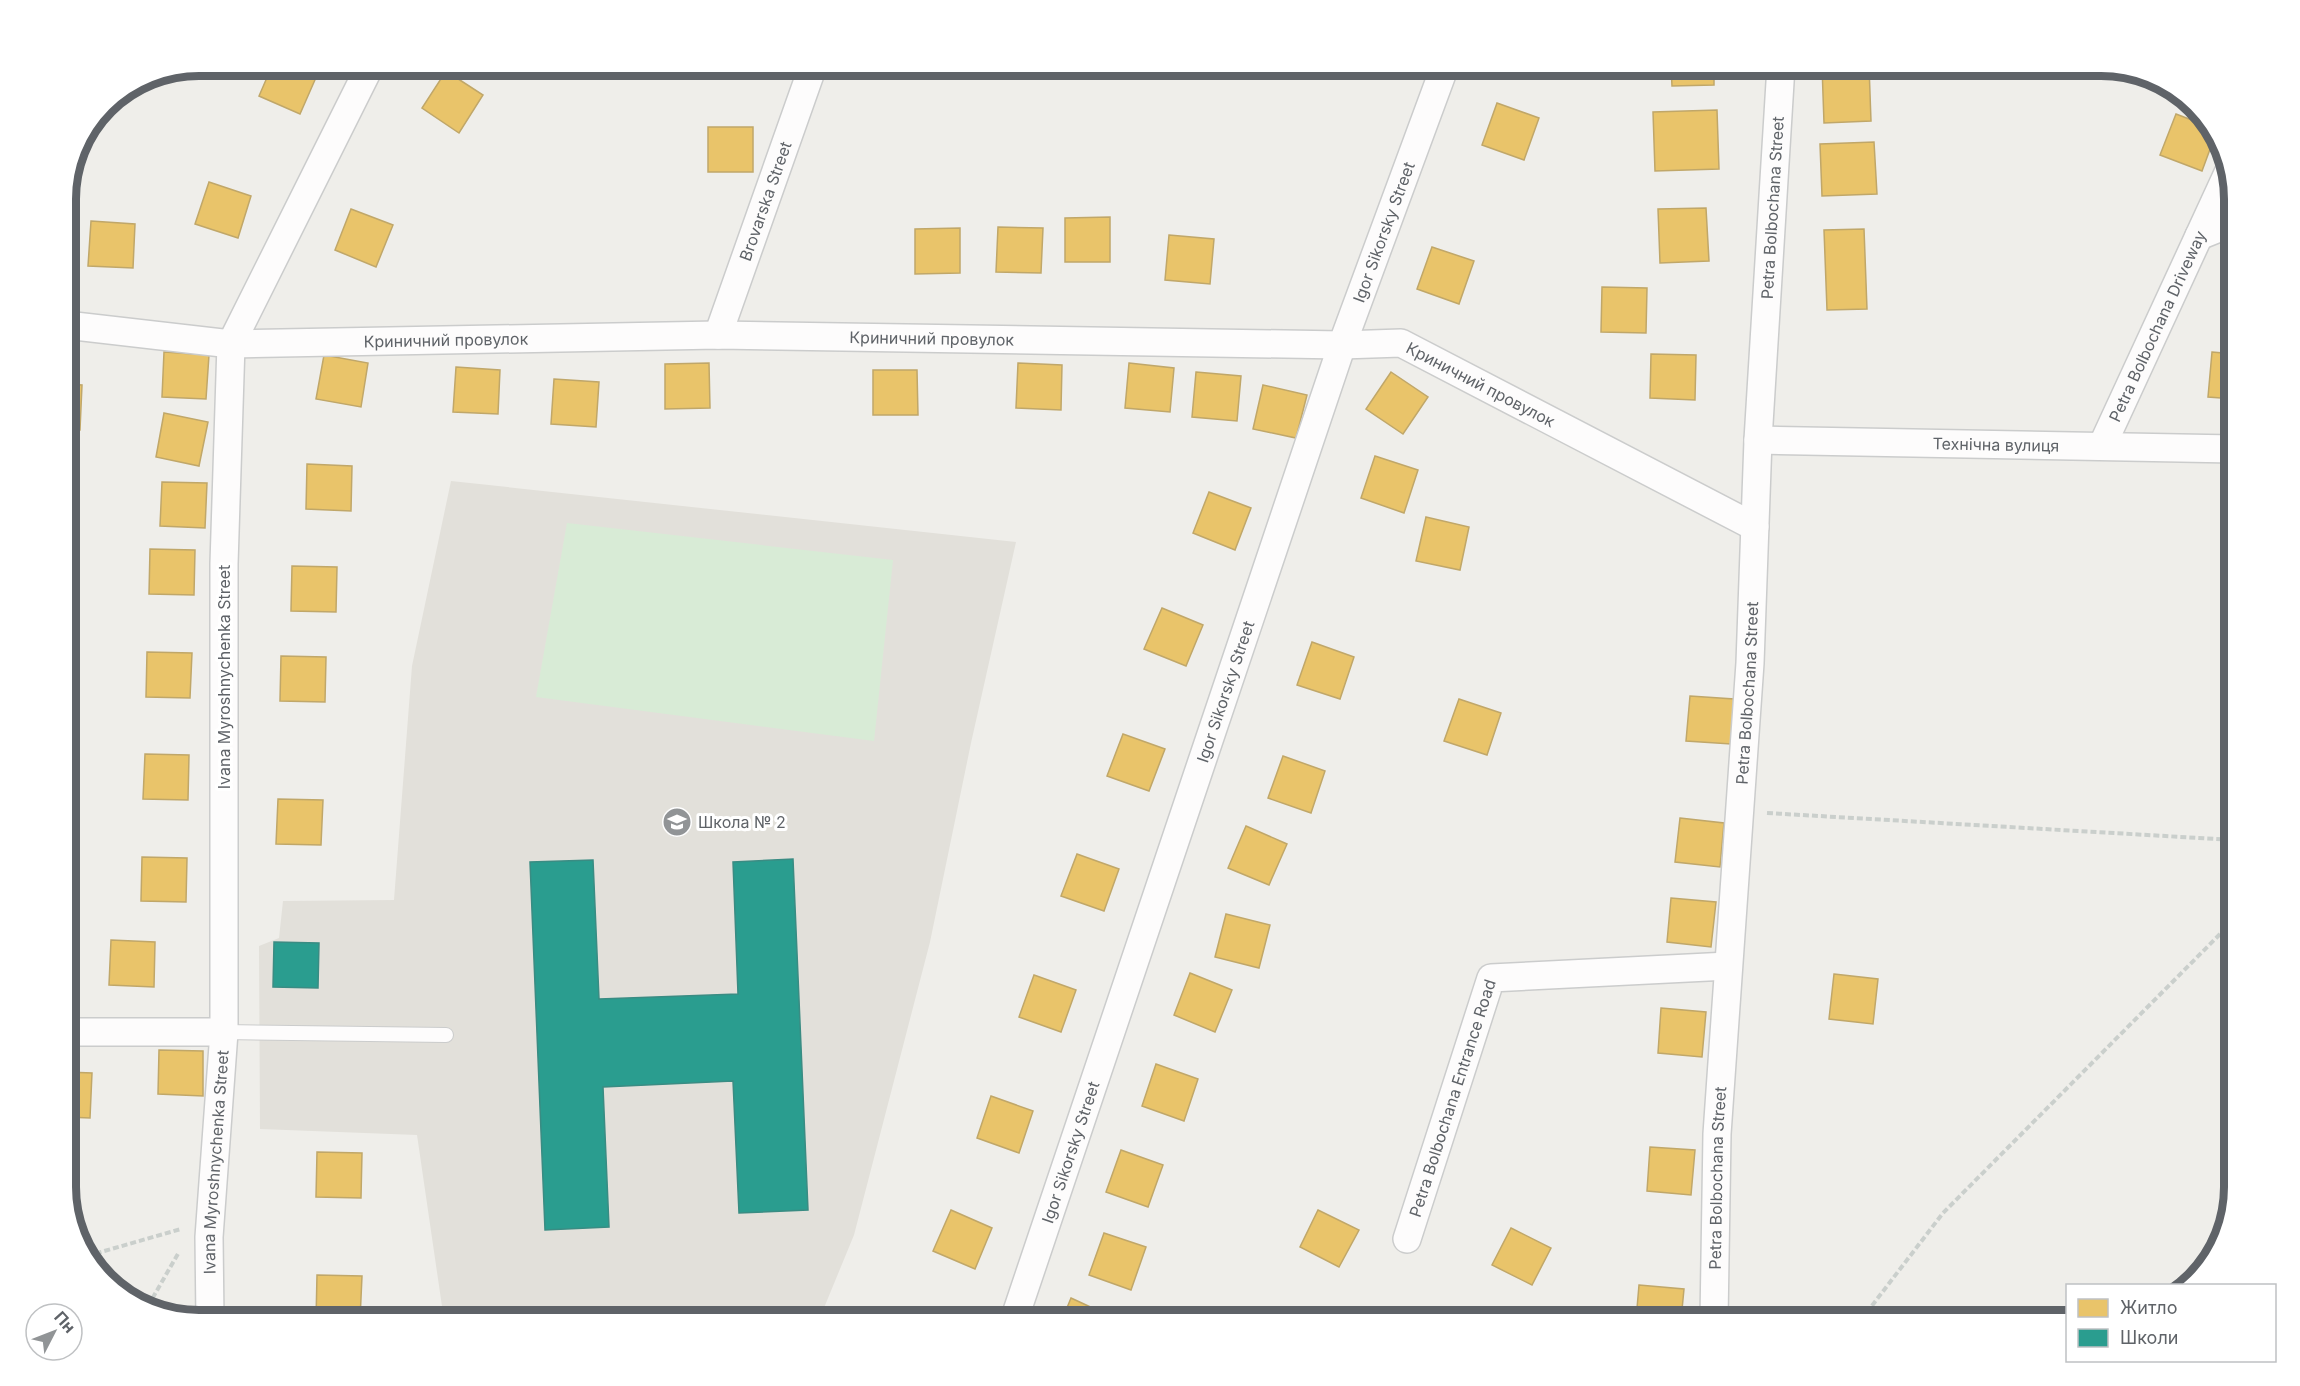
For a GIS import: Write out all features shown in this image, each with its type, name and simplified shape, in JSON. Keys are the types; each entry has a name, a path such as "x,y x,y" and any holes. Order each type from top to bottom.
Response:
{"street":[{"name":"Ivana Myroshnychenka Street","path":"210,1310 211,1213 224,1032 224,564 231,344 365,76"},
{"name":"Brovarska Street","path":"718,335 809,76"},
{"name":"Igor Sikorsky Street","path":"1017,1310 1342,345 1441,76"},
{"name":"Petra Bolbochana Street","path":"1714,1310 1717,1134 1750,663 1758,440 1780,76"},
{"name":"Petra Bolbochana Driveway","path":"2102,446 2222,186"},
{"path":"2199,236 2223,226"},
{"name":"Криничний провулок","path":"77,326 231,344 718,335 1401,344 1755,527"},
{"name":"Технічна вулиця","path":"1758,440 2223,449"},
{"name":"Petra Bolbochana Entrance Road","path":"1407,1239 1491,978 1728,966"},
{"path":"77,1032 224,1032"}],"lane":[{"path":"224,1032 446,1035"}],"path":[{"path":"1740,811 2224,839"},
{"path":"1869,1310 1943,1213 2224,930"},
{"path":"97,1253 199,1224 211,1213"},
{"path":"152,1299 183,1246"}],"shaded area":[{"name":"Школа № 2","path":"451,481 1016,542 930,942 854,1235 823,1310 443,1310 417,1135 260,1129 259,946 279,938 283,901 394,900 412,666"}],"green space":[{"path":"567,523 893,560 874,741 536,697"}],"building: Житло":[{"path":"268,76 317,76 300,114 259,96"},
{"path":"443,76 454,76 483,95 459,133 422,108"},
{"path":"1672,76 1714,76 1714,85 1672,86"},
{"path":"1822,76 1869,76 1871,121 1824,123"},
{"path":"1497,103 1539,118 1524,160 1482,145"},
{"path":"1717,110 1719,169 1655,171 1653,112"},
{"path":"2176,114 2195,121 2211,146 2202,171 2160,155"},
{"path":"708,127 753,127 753,172 708,172"},
{"path":"1874,142 1877,194 1822,196 1820,144"},
{"path":"209,182 251,196 238,238 195,224"},
{"path":"1706,208 1709,261 1660,263 1658,209"},
{"path":"351,209 393,225 376,267 335,250"},
{"path":"1110,217 1110,262 1065,262 1065,218"},
{"path":"91,221 135,224 133,268 88,266"},
{"path":"998,227 1043,228 1041,273 996,272"},
{"path":"960,228 960,273 915,274 915,229"},
{"path":"1864,229 1867,309 1827,310 1824,230"},
{"path":"1169,235 1214,239 1210,284 1165,280"},
{"path":"1432,247 1474,261 1459,304 1417,289"},
{"path":"1602,287 1647,288 1646,333 1601,332"},
{"path":"164,352 209,355 206,399 162,397"},
{"path":"2212,352 2223,353 2223,398 2208,397"},
{"path":"1651,354 1696,355 1695,400 1650,398"},
{"path":"324,355 368,363 361,407 316,399"},
{"path":"709,363 710,408 665,409 665,364"},
{"path":"1018,363 1062,365 1061,410 1016,408"},
{"path":"1129,363 1174,368 1170,412 1125,408"},
{"path":"456,367 500,370 498,414 453,412"},
{"path":"873,370 917,370 918,415 873,415"},
{"path":"1196,372 1241,376 1237,421 1192,417"},
{"path":"1391,372 1428,397 1403,434 1366,409"},
{"path":"554,379 599,382 596,427 551,424"},
{"path":"77,385 82,385 80,430 77,430"},
{"path":"1263,385 1307,395 1296,438 1253,429"},
{"path":"164,413 208,422 199,466 156,457"},
{"path":"1375,456 1418,470 1404,513 1361,498"},
{"path":"307,464 352,466 351,511 306,509"},
{"path":"162,482 207,483 205,528 160,526"},
{"path":"1209,492 1251,508 1235,550 1193,533"},
{"path":"1426,517 1469,527 1460,570 1416,561"},
{"path":"150,549 195,550 194,595 149,594"},
{"path":"292,566 337,567 336,612 291,611"},
{"path":"1162,608 1203,625 1186,666 1144,649"},
{"path":"1312,642 1354,657 1340,699 1297,685"},
{"path":"147,652 192,653 190,698 146,697"},
{"path":"281,656 326,657 325,702 280,701"},
{"path":"1690,696 1734,699 1731,744 1686,741"},
{"path":"1459,699 1501,713 1487,755 1444,741"},
{"path":"1123,734 1165,749 1149,791 1107,776"},
{"path":"145,754 189,755 188,800 143,799"},
{"path":"1283,756 1325,771 1311,813 1268,798"},
{"path":"278,799 323,800 321,845 276,844"},
{"path":"1680,818 1724,823 1720,867 1675,862"},
{"path":"1246,826 1287,844 1269,885 1228,868"},
{"path":"1077,854 1119,869 1104,911 1061,896"},
{"path":"142,857 187,858 186,902 141,901"},
{"path":"1671,898 1716,902 1711,947 1667,942"},
{"path":"1226,914 1270,925 1259,968 1215,957"},
{"path":"111,940 155,942 154,987 109,985"},
{"path":"1190,973 1232,990 1215,1032 1174,1015"},
{"path":"1834,974 1878,979 1873,1024 1829,1019"},
{"path":"1034,975 1076,990 1061,1032 1019,1017"},
{"path":"1661,1008 1706,1012 1702,1057 1658,1053"},
{"path":"159,1050 203,1051 203,1096 158,1094"},
{"path":"1156,1064 1198,1079 1184,1121 1142,1106"},
{"path":"77,1072 92,1073 90,1118 77,1117"},
{"path":"991,1096 1033,1111 1019,1153 977,1138"},
{"path":"1650,1147 1695,1150 1691,1195 1647,1191"},
{"path":"1121,1150 1163,1165 1148,1207 1106,1192"},
{"path":"317,1152 362,1153 361,1198 316,1197"},
{"path":"951,1210 992,1228 975,1269 933,1251"},
{"path":"1318,1210 1359,1230 1339,1267 1300,1247"},
{"path":"1511,1228 1551,1248 1532,1285 1492,1265"},
{"path":"1104,1233 1146,1247 1131,1290 1089,1275"},
{"path":"317,1275 362,1276 360,1310 316,1310"},
{"path":"1639,1285 1684,1289 1682,1310 1637,1310"},
{"path":"1071,1298 1097,1310 1066,1310"}],"building: Школи":[{"path":"793,859 808,1210 739,1213 733,1081 603,1087 609,1227 545,1230 530,862 593,860 599,999 738,994 733,862"},
{"path":"274,942 319,943 318,988 273,987"}],"place":[{"name":"Школа № 2","path":"677,822"}]}
